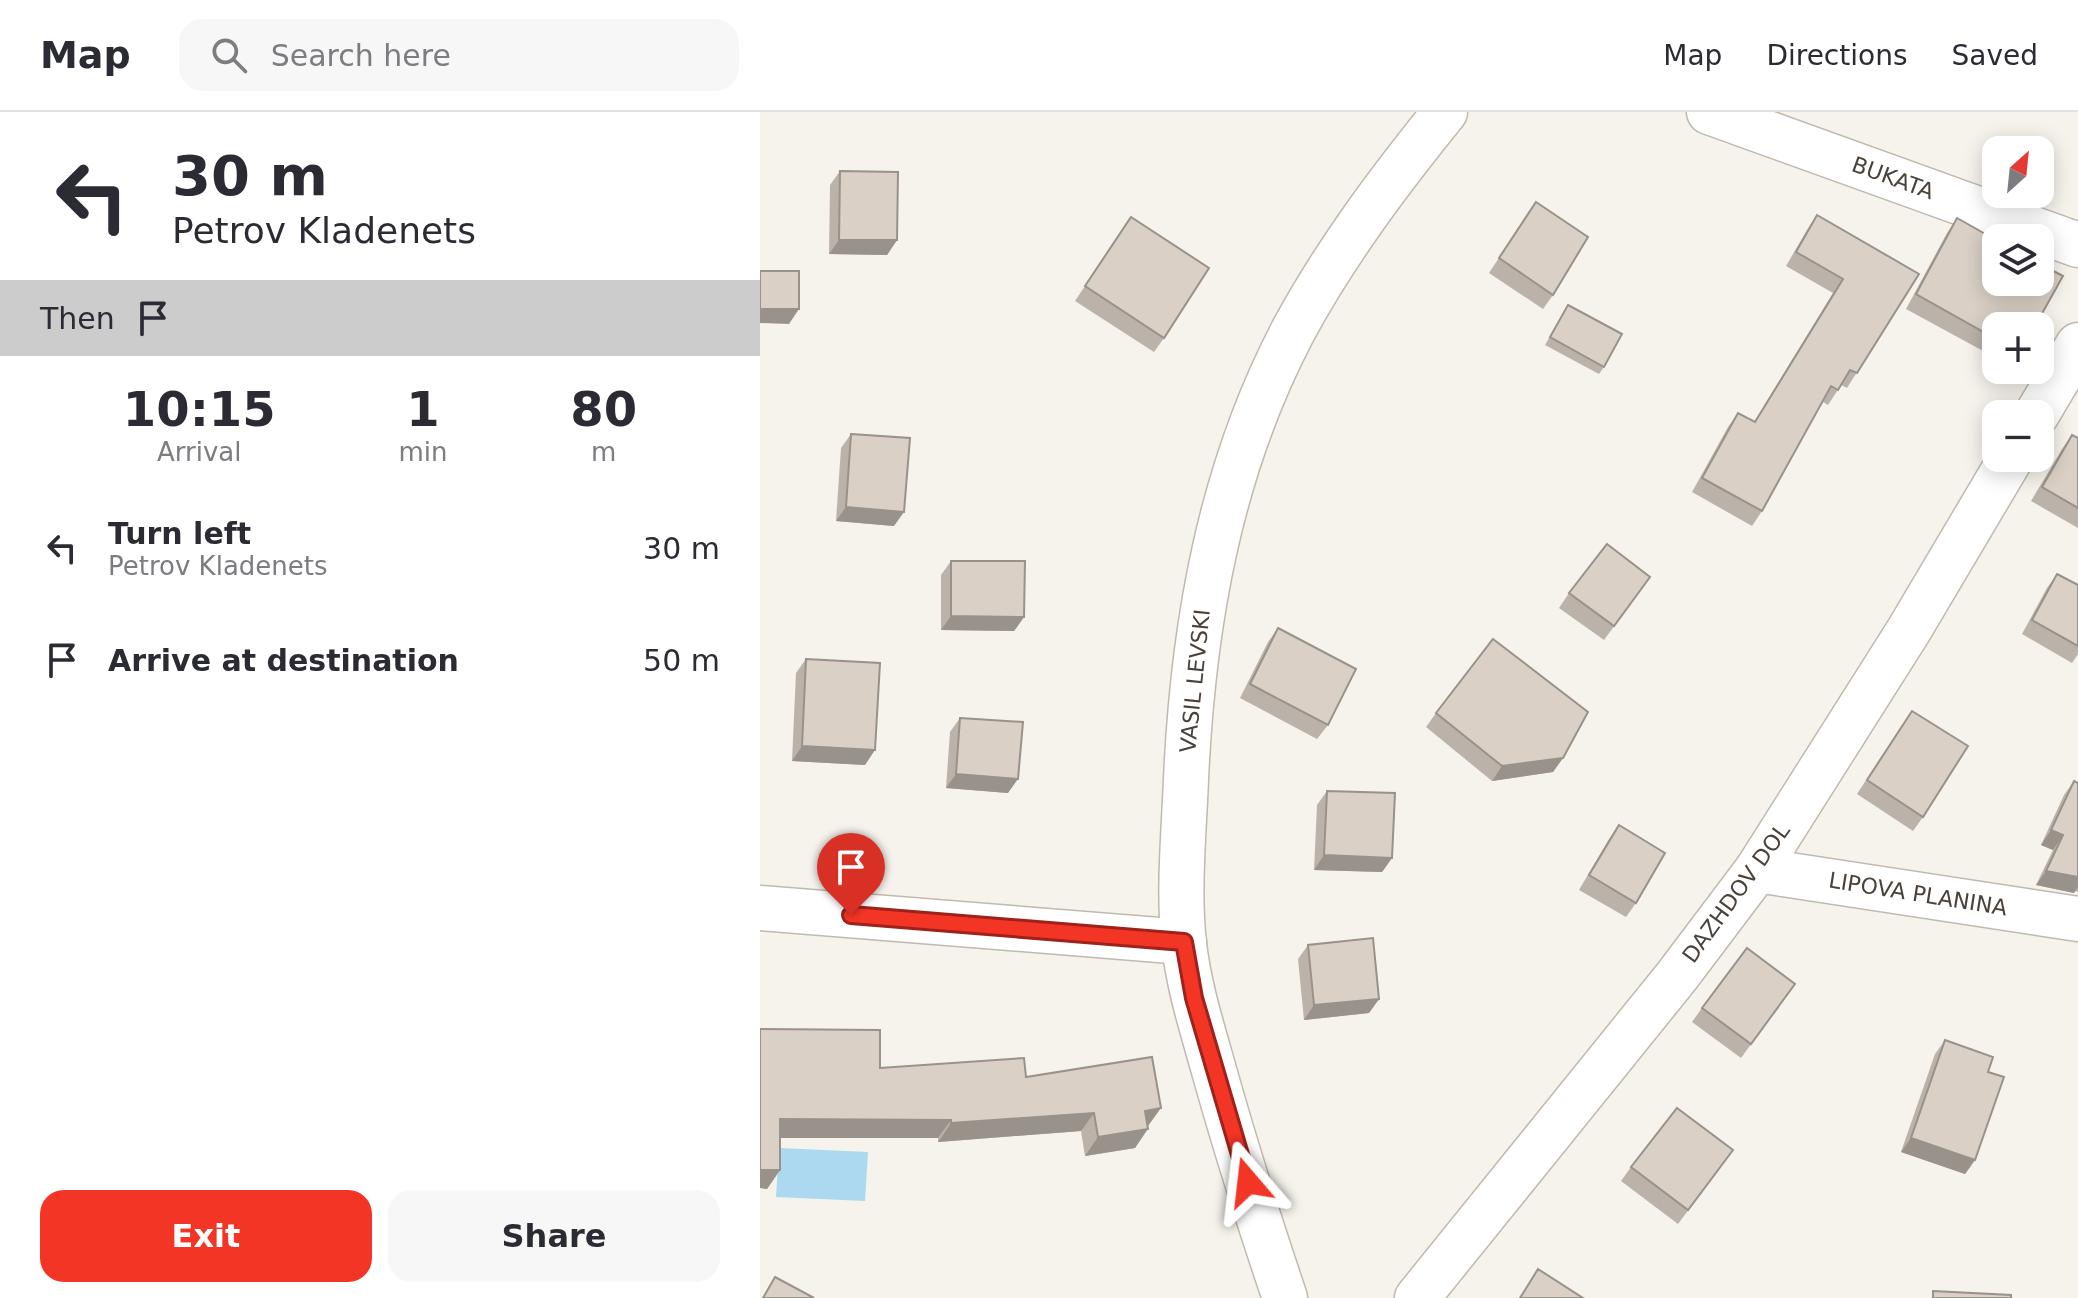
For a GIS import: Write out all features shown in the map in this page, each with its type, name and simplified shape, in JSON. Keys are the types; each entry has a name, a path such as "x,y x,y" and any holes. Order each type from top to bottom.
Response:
{"street":[{"name":"VASIL LEVSKI","path":"1285,1298 1194,998 1184,942 1183,851 1193,674 1202,605 1231,485 1259,407 1294,331 1329,271 1392,177 1445,112"},
{"name":"BUKATA","path":"1709,112 2078,245"},
{"path":"2045,400 2078,345"},
{"name":"DAZHDOV DOL","path":"1417,1298 1667,988 1757,870 1909,630 2003,472"},
{"name":"LIPOVA PLANINA","path":"1757,870 2078,919"},
{"path":"760,908 1184,942"}],"water":[{"path":"779,1148 868,1152 865,1201 776,1197"}],"building":[{"path":"840,171 898,172 897,240 839,240"},
{"path":"1536,202 1588,237 1553,295 1499,258"},
{"path":"1817,215 1919,274 1857,373 1850,370 1838,390 1831,386 1762,511 1702,478 1738,413 1755,422 1843,279 1796,252"},
{"path":"1131,217 1209,268 1164,338 1085,286"},
{"path":"1957,218 1982,232 1982,296 2052,296 2043,312 1982,312 1982,331 1916,294"},
{"path":"760,271 799,271 799,309 760,309"},
{"path":"2054,271 2063,276 2054,292"},
{"path":"1568,305 1622,334 1604,367 1550,337"},
{"path":"851,434 910,438 904,512 846,507"},
{"path":"2072,435 2078,438 2078,508 2042,487 2051,472 2054,472 2054,466"},
{"path":"1607,544 1650,577 1614,626 1569,593"},
{"path":"951,561 1025,561 1024,617 951,616"},
{"path":"2057,574 2078,585 2078,646 2032,620"},
{"path":"1278,628 1356,669 1328,725 1250,684"},
{"path":"1493,639 1588,712 1563,758 1502,766 1436,713"},
{"path":"806,659 880,663 875,750 802,746"},
{"path":"1912,711 1968,746 1923,817 1867,780"},
{"path":"960,718 1023,722 1018,779 956,774"},
{"path":"2074,781 2078,783 2078,877 2046,871 2063,835 2051,830"},
{"path":"1327,791 1395,793 1392,858 1324,855"},
{"path":"1619,825 1665,853 1636,903 1589,875"},
{"path":"1373,938 1379,999 1314,1005 1308,945"},
{"path":"1747,948 1795,984 1751,1044 1702,1008"},
{"path":"760,1029 880,1030 880,1068 1024,1058 1026,1077 1152,1057 1161,1108 1145,1111 1148,1129 1098,1137 1094,1113 951,1123 951,1120 780,1119 780,1170 760,1170"},
{"path":"1945,1040 1993,1057 1988,1072 2004,1077 1975,1160 1911,1138"},
{"path":"1677,1108 1733,1150 1688,1210 1631,1167"},
{"path":"1538,1269 1583,1298 1520,1298"},
{"path":"775,1277 814,1298 763,1298"},
{"path":"1933,1291 2011,1295 2011,1298 1933,1298"}],"route":[{"path":"851,915 1184,942 1194,998 1248,1182"}]}
